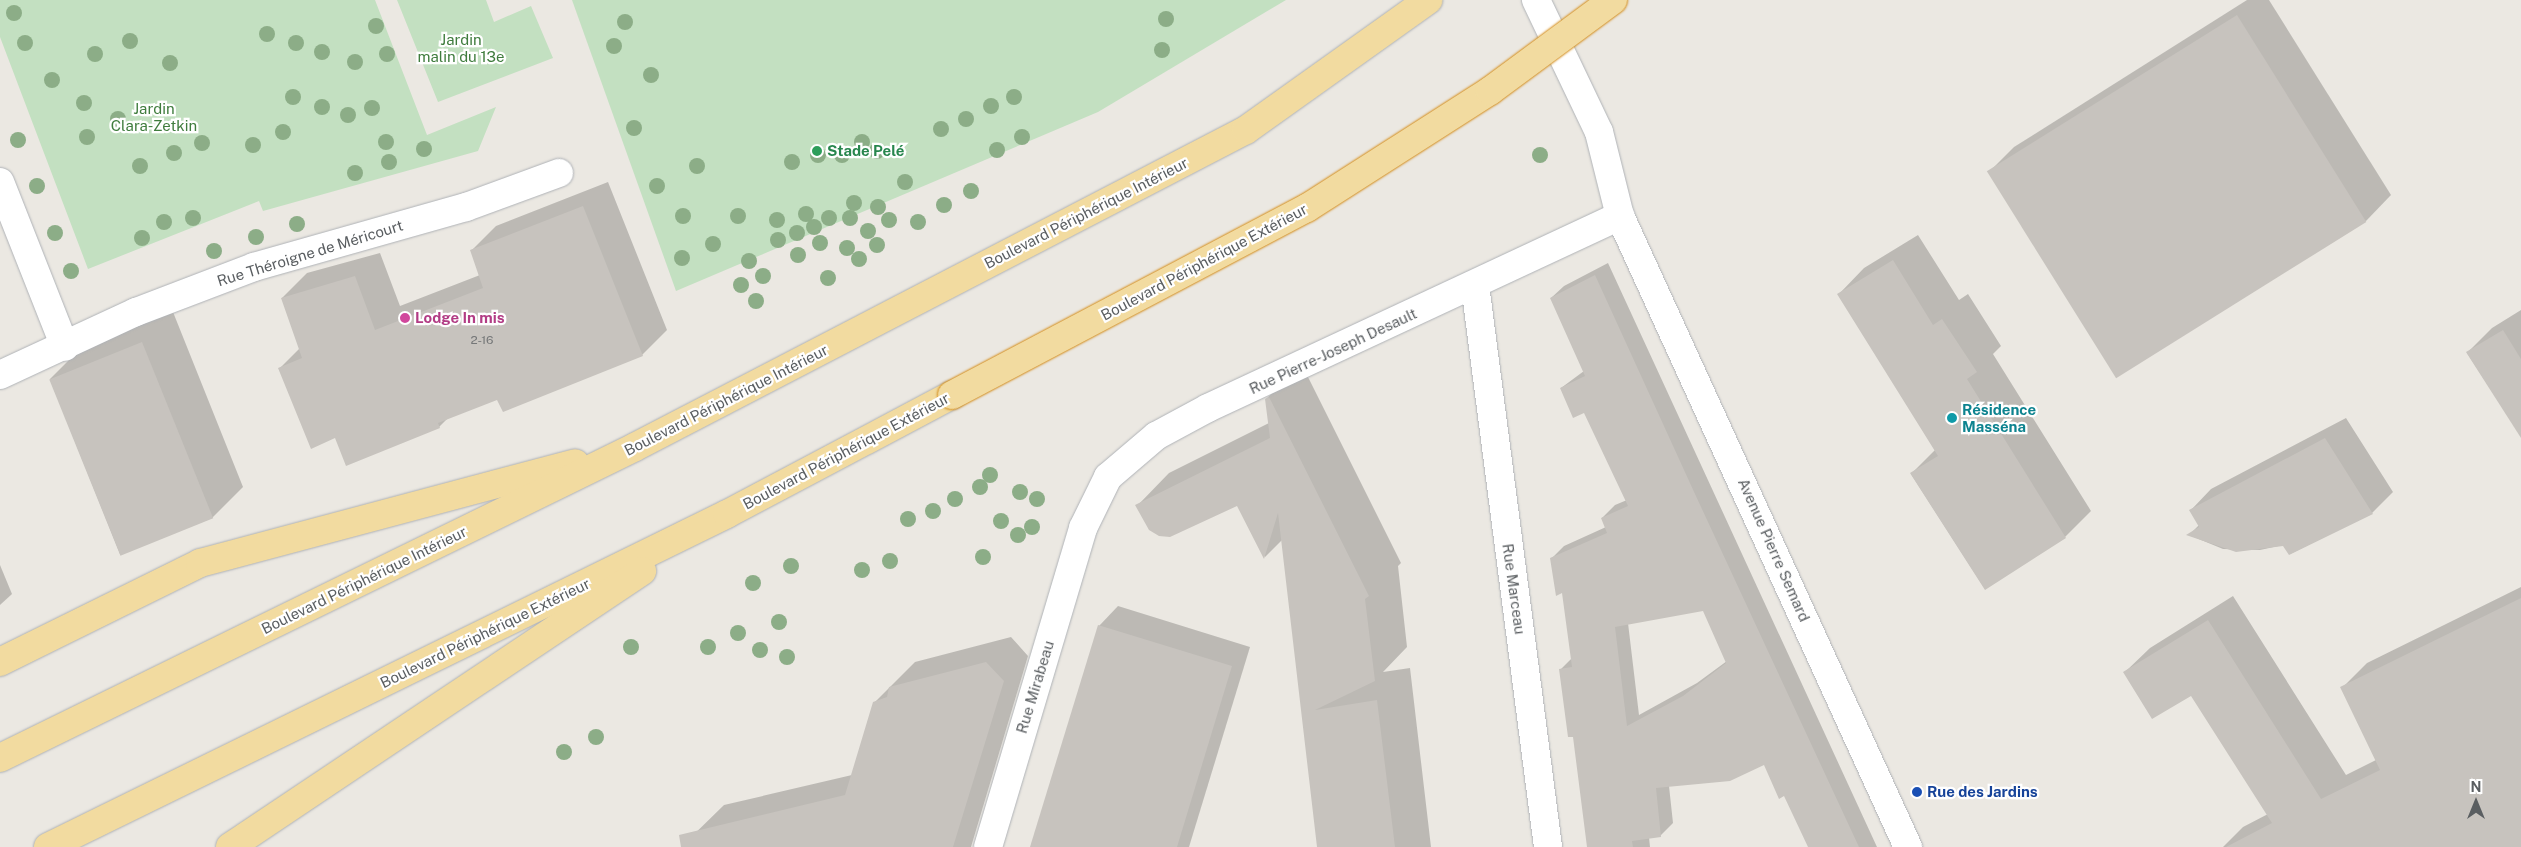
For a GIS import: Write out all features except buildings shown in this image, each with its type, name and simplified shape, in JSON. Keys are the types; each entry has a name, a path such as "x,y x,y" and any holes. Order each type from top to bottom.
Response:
{"highway":[{"name":"Boulevard Périphérique Intérieur","path":"0,758 635,447 1246,130 1428,0"},
{"name":"Boulevard Périphérique Extérieur","path":"48,847 726,514 1307,208 1490,91 1613,0"},
{"path":"0,662 200,563 635,447"},
{"path":"230,847 726,514"}],"street":[{"name":"Avenue Pierre Semard","path":"1536,0 1599,132 1620,216 1908,847"},
{"name":"Rue Théroigne de Méricourt","path":"0,375 65,347 136,312 254,267 466,207 559,172"},
{"path":"0,182 65,347"},
{"name":"Rue Pierre-Joseph Desault","path":"1083,528 1108,477 1156,436 1208,408 1620,216"},
{"name":"Rue Marceau","path":"1475,285 1548,847"},
{"name":"Rue Mirabeau","path":"988,847 1083,528"}],"green space":[{"name":"Jardin Clara-Zetkin","path":"0,0 375,0 427,135 496,107 478,151 263,211 259,201 88,269 0,37"},
{"name":"Jardin malin du 13e","path":"397,0 486,0 494,22 531,6 553,58 438,102"},
{"name":"Stade Pelé","path":"572,0 1286,0 1098,112 676,291"}],"place":[{"name":"Stade Pelé","path":"817,151"},
{"name":"Lodge In mis","path":"405,318"},
{"name":"Résidence Masséna","path":"1952,418"},
{"name":"Rue des Jardins","path":"1917,792"}]}
